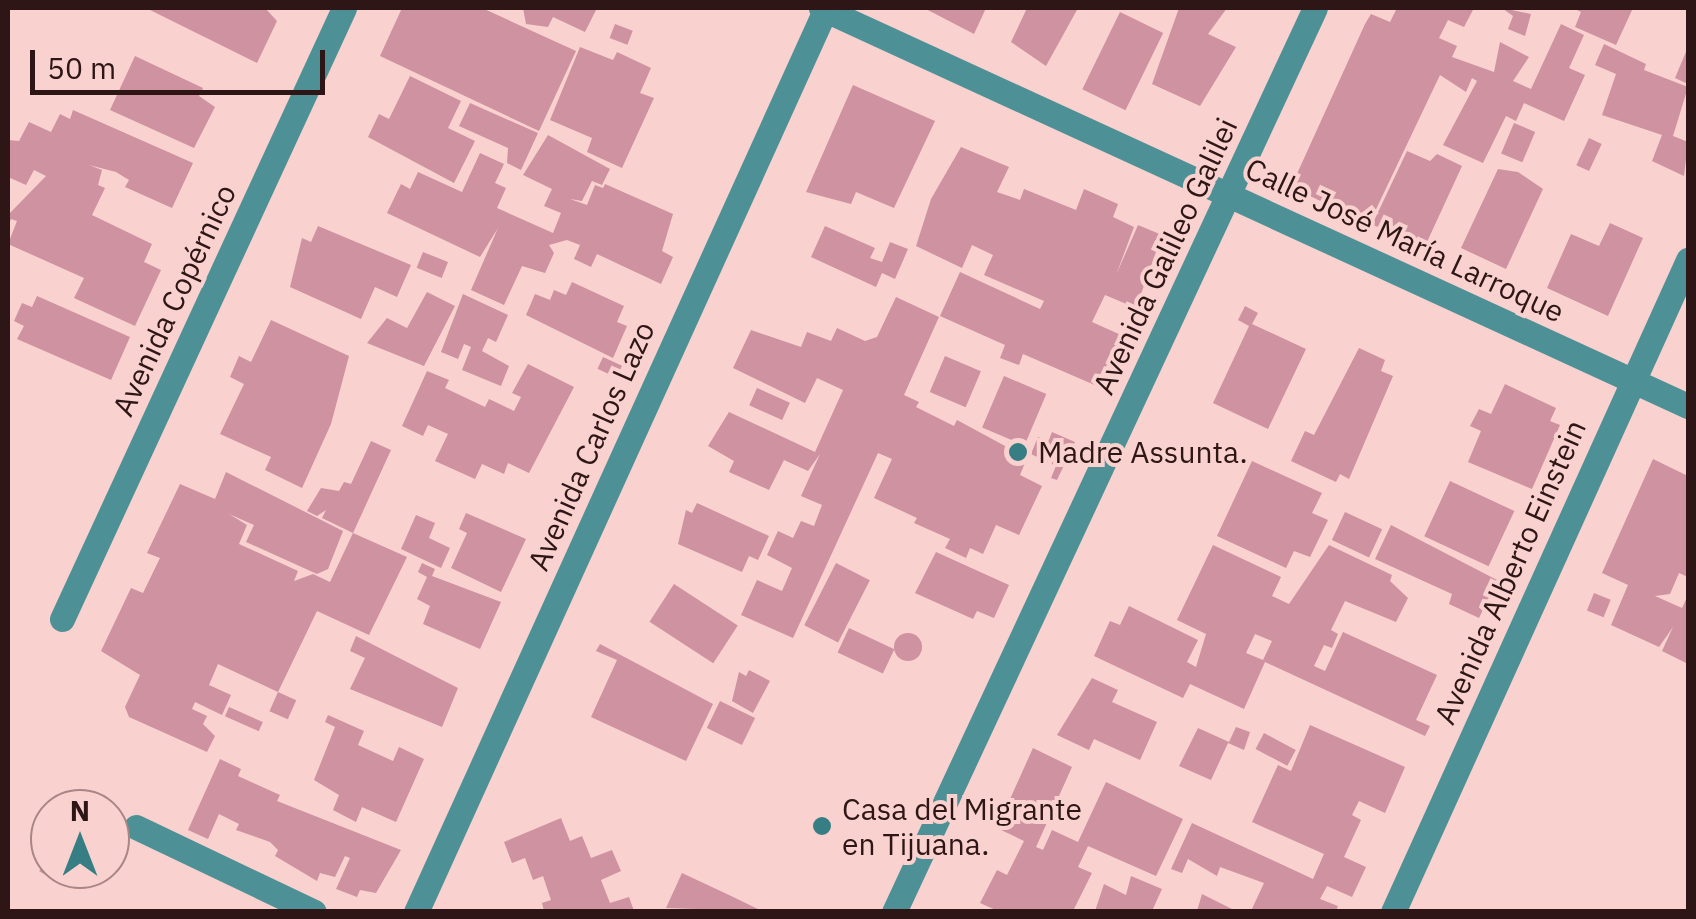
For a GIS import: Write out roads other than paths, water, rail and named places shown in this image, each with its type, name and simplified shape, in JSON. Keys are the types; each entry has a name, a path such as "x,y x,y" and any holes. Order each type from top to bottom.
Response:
{"street":[{"name":"Avenida Copérnico","path":"62,619 344,8"},
{"name":"Calle José María Larroque","path":"824,8 1688,406"},
{"name":"Avenida Carlos Lazo","path":"416,912 824,8"},
{"name":"Avenida Galileo Galilei","path":"894,912 1315,8"},
{"name":"Avenida Alberto Einstein","path":"1392,912 1688,260"},
{"path":"136,827 314,912"}],"place":[{"name":"Madre Assunta.","path":"1018,452"},
{"name":"Casa del Migrante en Tijuana.","path":"822,826"}]}
